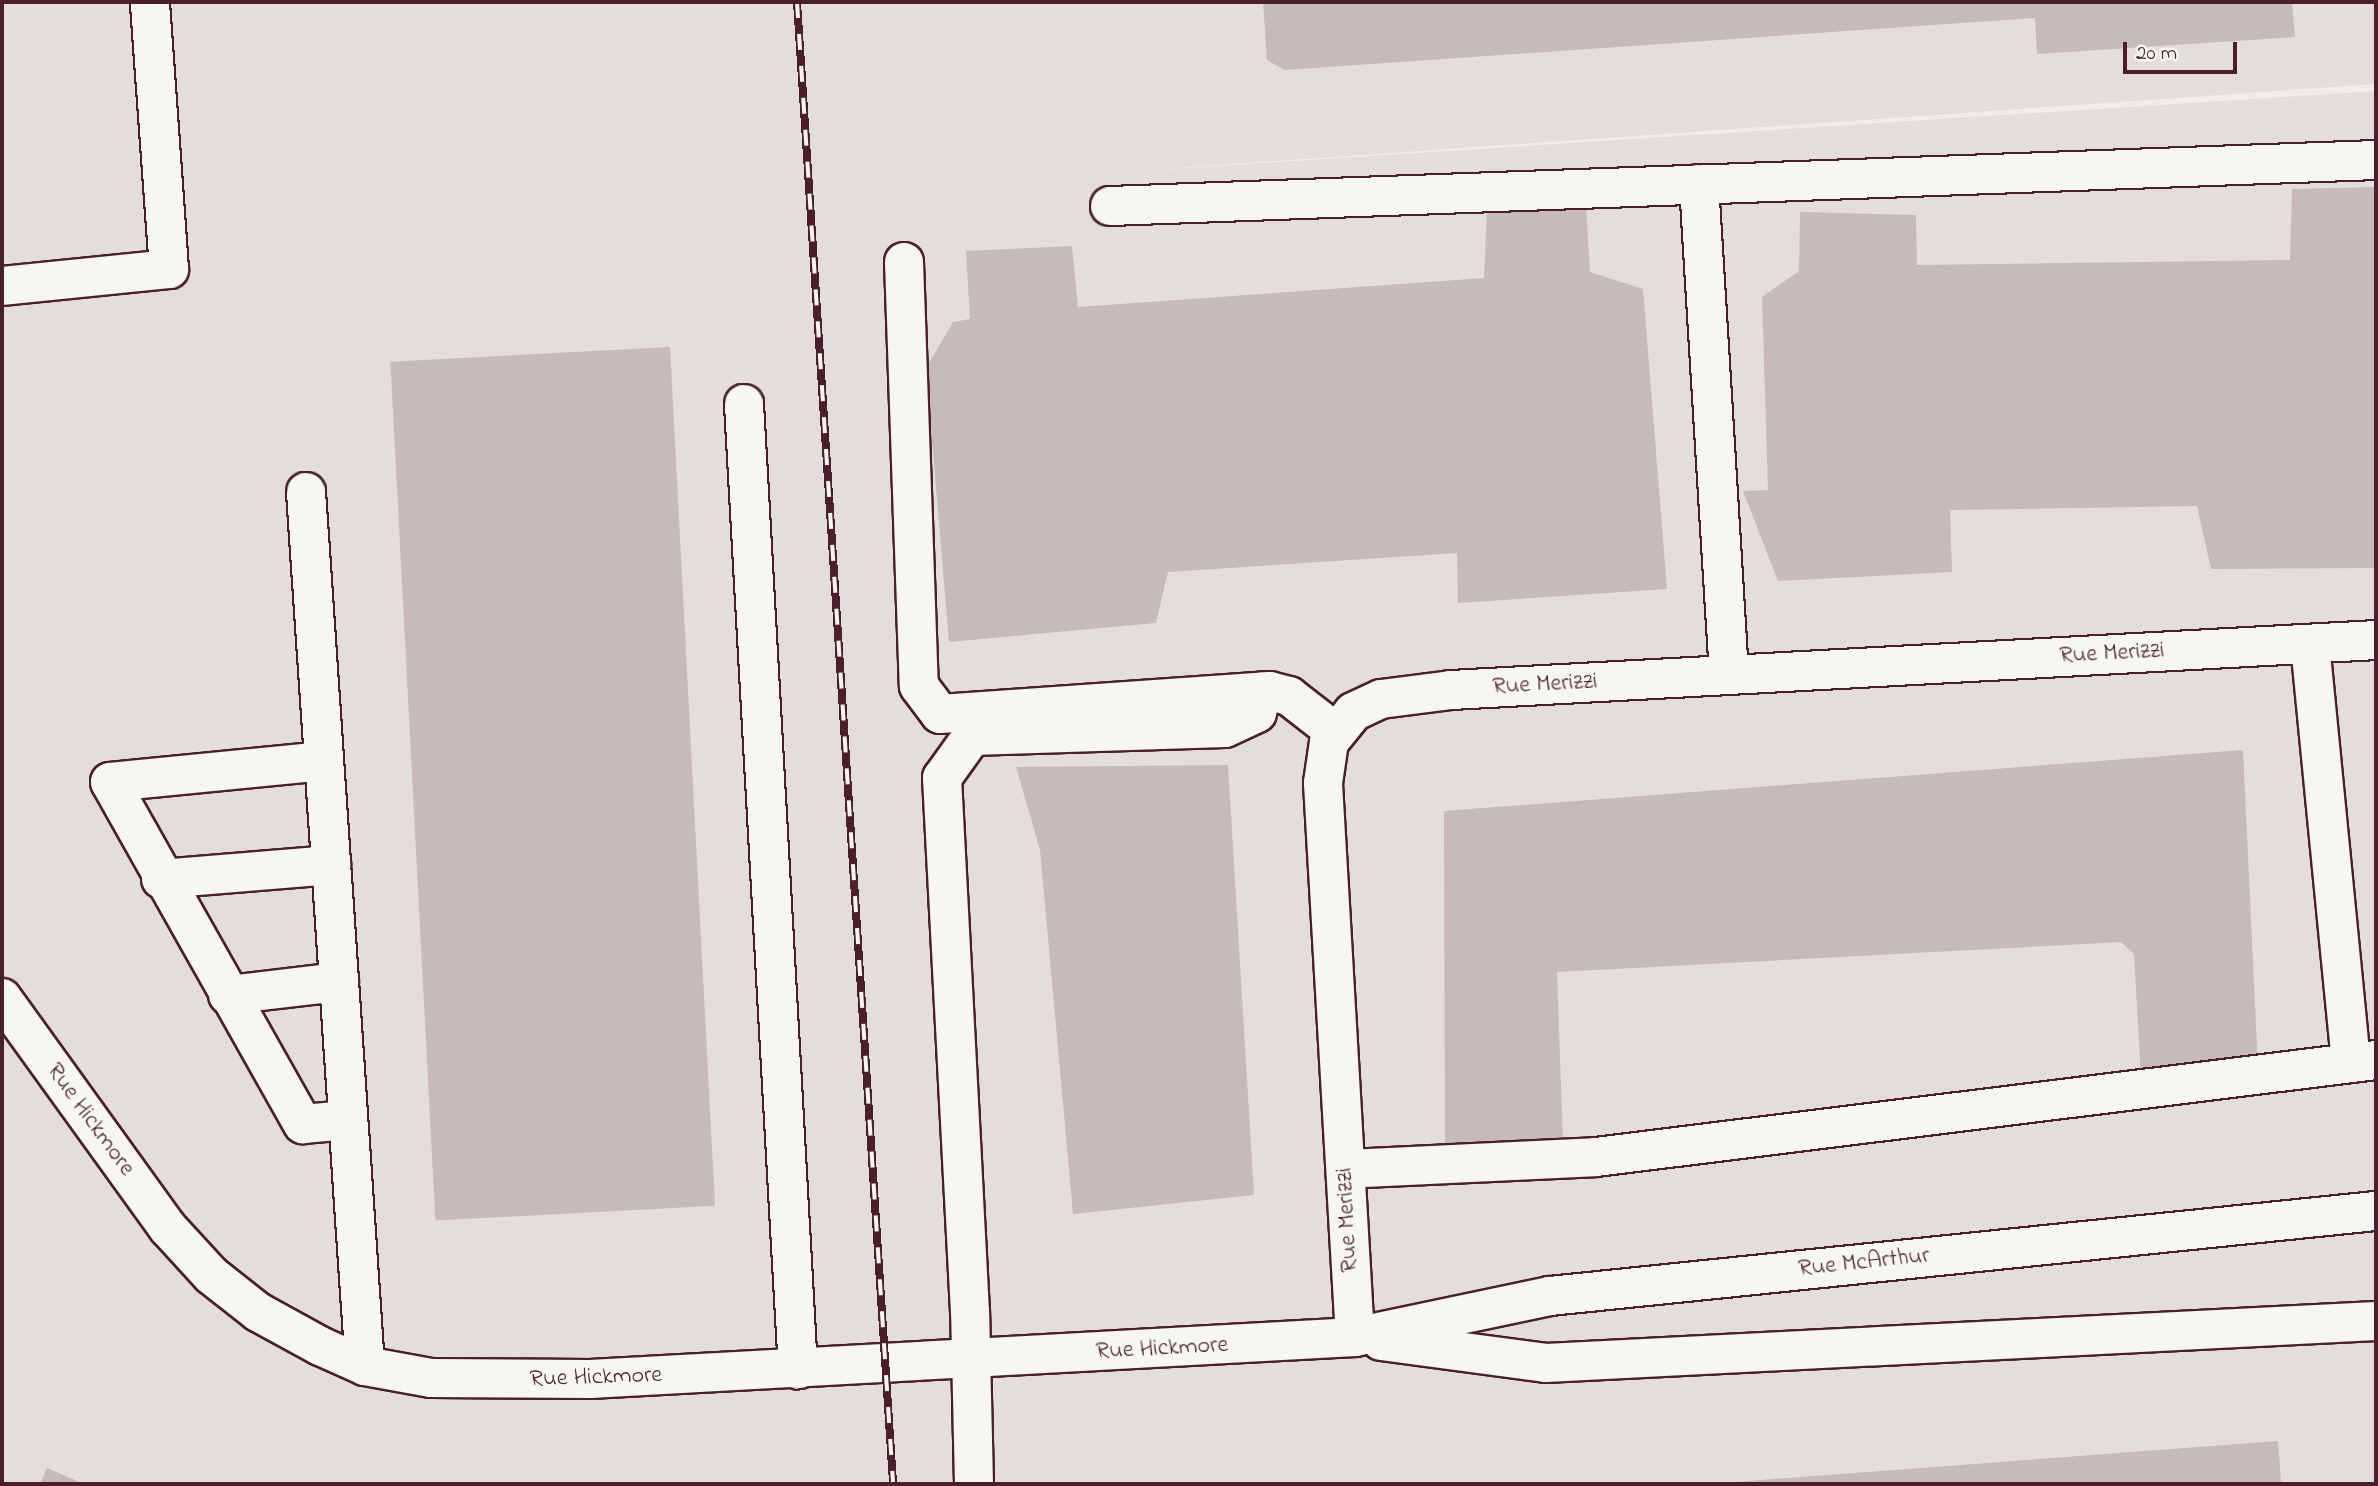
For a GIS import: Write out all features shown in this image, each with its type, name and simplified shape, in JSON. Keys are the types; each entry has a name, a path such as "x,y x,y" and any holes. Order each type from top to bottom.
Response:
{"street":[{"path":"2,286 169,269 150,2"},
{"path":"1110,206 2376,160"},
{"path":"1699,184 1730,674"},
{"path":"904,262 919,686 940,714 1262,692 1289,696 1334,731"},
{"path":"744,404 799,1369"},
{"path":"306,492 365,1366"},
{"name":"Rue Merizzi","path":"1355,1338 1323,783 1334,731 1360,708 1399,695 1730,674 2376,640"},
{"path":"1346,1169 1596,1157 2364,1062 2310,644"},
{"path":"974,1484 942,778 972,736 1225,729 1256,712 1262,692"},
{"path":"324,761 110,782 161,879 303,1124 348,1120"},
{"path":"161,879 331,865"},
{"path":"228,995 339,982"},
{"name":"Rue Hickmore","path":"2,998 195,1258 258,1312 365,1366 472,1382 970,1361 1355,1338"},
{"name":"Rue McArthur","path":"1355,1338 1550,1296 2376,1211"},
{"path":"1355,1338 1546,1363 2376,1321"}],"shaded area":[{"path":"2,2 2376,2 2376,84 1106,173 2376,91 2376,1484 2,1484"}],"building":[{"path":"1263,2 2292,2 2295,37 2037,54 2035,18 1285,70 1267,60"},
{"path":"2376,187 2376,568 2211,569 2197,506 1950,510 1952,572 1778,581 1743,491 1768,490 1762,297 1799,271 1800,212 1916,215 1917,265 2290,260 2292,189"},
{"path":"1586,205 1590,272 1643,289 1667,589 1458,603 1457,553 1168,572 1156,623 949,642 926,368 953,322 970,319 966,251 1072,246 1078,307 1484,278 1487,212"},
{"path":"670,347 715,1206 435,1220 390,362"},
{"path":"2243,750 2258,1068 2141,1078 2134,954 2121,942 1557,972 1563,1141 1445,1146 1444,811"},
{"path":"1228,765 1254,1195 1073,1214 1040,850 1016,767"},
{"path":"2278,1441 2281,1484 1735,1484 1735,1482"},
{"path":"47,1468 84,1484 40,1484"}],"railway":[{"path":"797,2 893,1484"}]}
